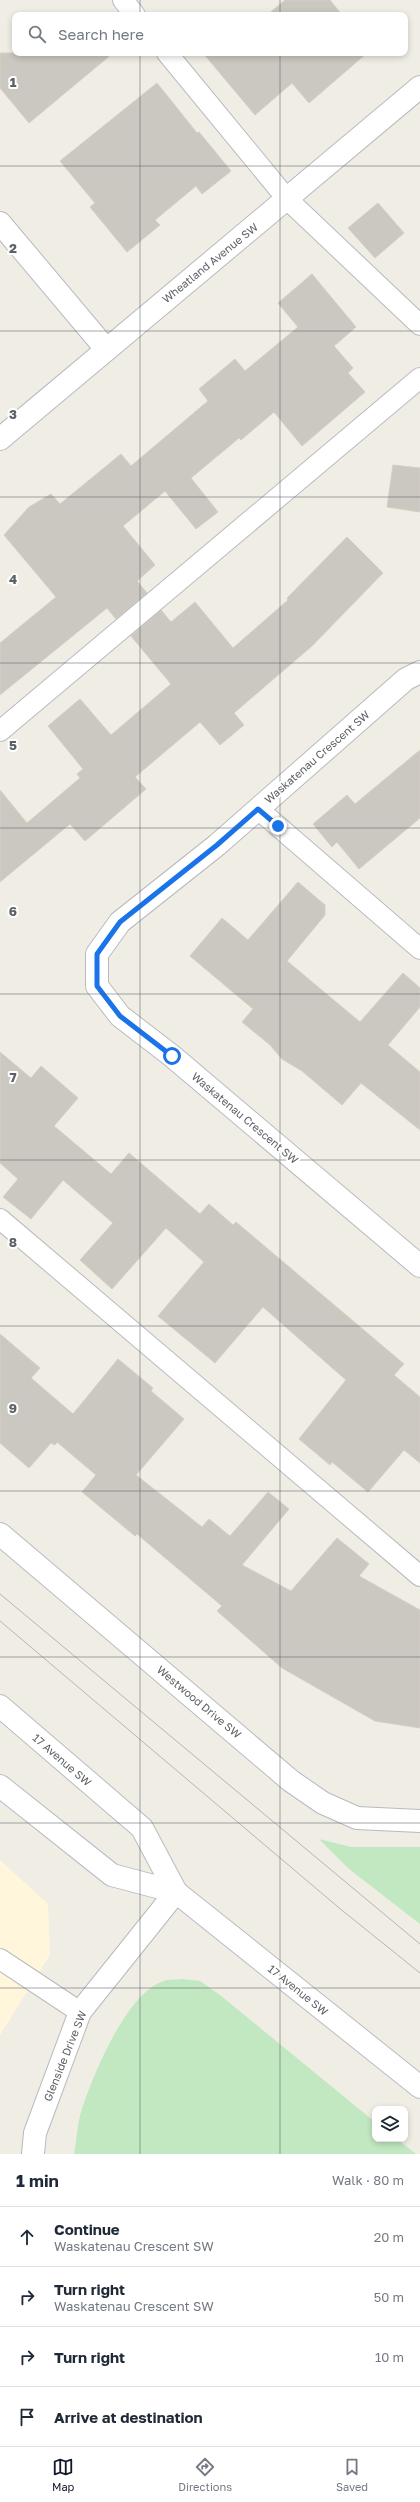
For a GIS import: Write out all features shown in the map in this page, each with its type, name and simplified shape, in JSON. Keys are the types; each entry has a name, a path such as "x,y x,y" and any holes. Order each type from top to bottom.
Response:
{"street":[{"name":"Wheatland Avenue SW","path":"0,439 420,87"},
{"path":"0,222 106,349"},
{"name":"Waskatenau Crescent SW","path":"420,672 406,679 217,845 120,922 97,954 97,986 120,1016 172,1056 420,1266"},
{"name":"Westwood Drive SW","path":"0,1534 291,1781 317,1799 357,1818 420,1821"},
{"name":"17 Avenue SW","path":"0,1706 142,1828 176,1892 420,2087"},
{"name":"17 Avenue SW","path":"0,1786 112,1875 176,1892"},
{"name":"Glenside Drive SW","path":"33,2154 35,2133 80,2012 176,1892"}],"lane":[{"path":"123,0 133,12"},
{"path":"169,56 287,199 420,325"},
{"path":"0,731 420,378"},
{"path":"258,809 420,949"},
{"path":"0,1219 420,1576"},
{"path":"0,1959 80,2012"}],"shaded area":[{"path":"0,1860 48,1904 50,1955 0,2035"}],"green space":[{"path":"319,1839 351,1847 420,1847 420,1924 349,1869"},
{"path":"182,1979 200,1981 220,1995 372,2120 372,2142 401,2142 416,2154 74,2154 82,2109 94,2076 113,2036 137,2001 150,1988 166,1980"}],"building":[{"path":"285,0 330,0 340,12 271,12"},
{"path":"0,53 12,53 12,56 109,56 29,123 0,88"},
{"path":"206,56 364,56 309,103 292,83 255,115"},
{"path":"157,83 197,133 199,132 231,171 202,194 196,186 155,220 160,225 127,252 90,207 95,203 60,161"},
{"path":"378,203 404,233 375,258 348,228"},
{"path":"312,274 356,327 334,346 353,368 348,373 365,392 302,446 274,412 241,440 239,438 191,478 218,512 196,529 165,491 123,526 155,565 137,581 147,593 116,619 107,608 0,695 0,643 56,597 4,535 29,507 51,494 60,504 121,454 131,466 208,401 199,389 235,359 245,371 298,327 278,303"},
{"path":"393,465 420,468 420,512 387,507"},
{"path":"347,537 383,573 312,646 234,713 244,725 220,745 200,722 135,777 146,789 85,841 70,824 0,882 0,790 27,823 80,778 77,774 83,769 48,726 80,699 111,735 171,684 131,636 161,610 171,622 195,602 233,648 288,600 287,598"},
{"path":"420,750 420,818 359,869 337,842 332,847 313,824 347,795 355,804"},
{"path":"298,882 325,905 325,915 287,961 360,1022 403,973 420,988 420,1007 388,1045 420,1072 420,1130 361,1083 342,1105 302,1071 282,1059 270,1045 242,1022 253,1009 190,956 222,918 248,940"},
{"path":"0,1052 31,1078 41,1066 78,1098 54,1126 111,1174 129,1153 200,1214 209,1204 233,1225 236,1222 404,1364 394,1375 420,1397 420,1463 404,1450 368,1492 332,1462 330,1465 299,1439 346,1380 263,1307 215,1363 158,1316 204,1262 166,1228 112,1289 80,1260 113,1223 63,1180 31,1219 3,1197 18,1179 0,1163"},
{"path":"0,1334 40,1368 31,1378 73,1414 118,1359 153,1388 151,1391 184,1419 136,1475 202,1527 209,1519 230,1536 268,1492 289,1509 242,1565 291,1591 337,1538 369,1564 359,1576 420,1610 420,1728 375,1721 282,1668 217,1611 222,1606 137,1534 135,1536 82,1492 96,1475 57,1442 55,1445 51,1443 29,1468 0,1443"}],"tram line":[{"path":"0,1594 420,1944"},
{"path":"0,1621 338,1907 420,1973"}],"route":[{"path":"172,1056 120,1016 97,986 97,954 120,922 217,845 258,809 278,826"}]}
